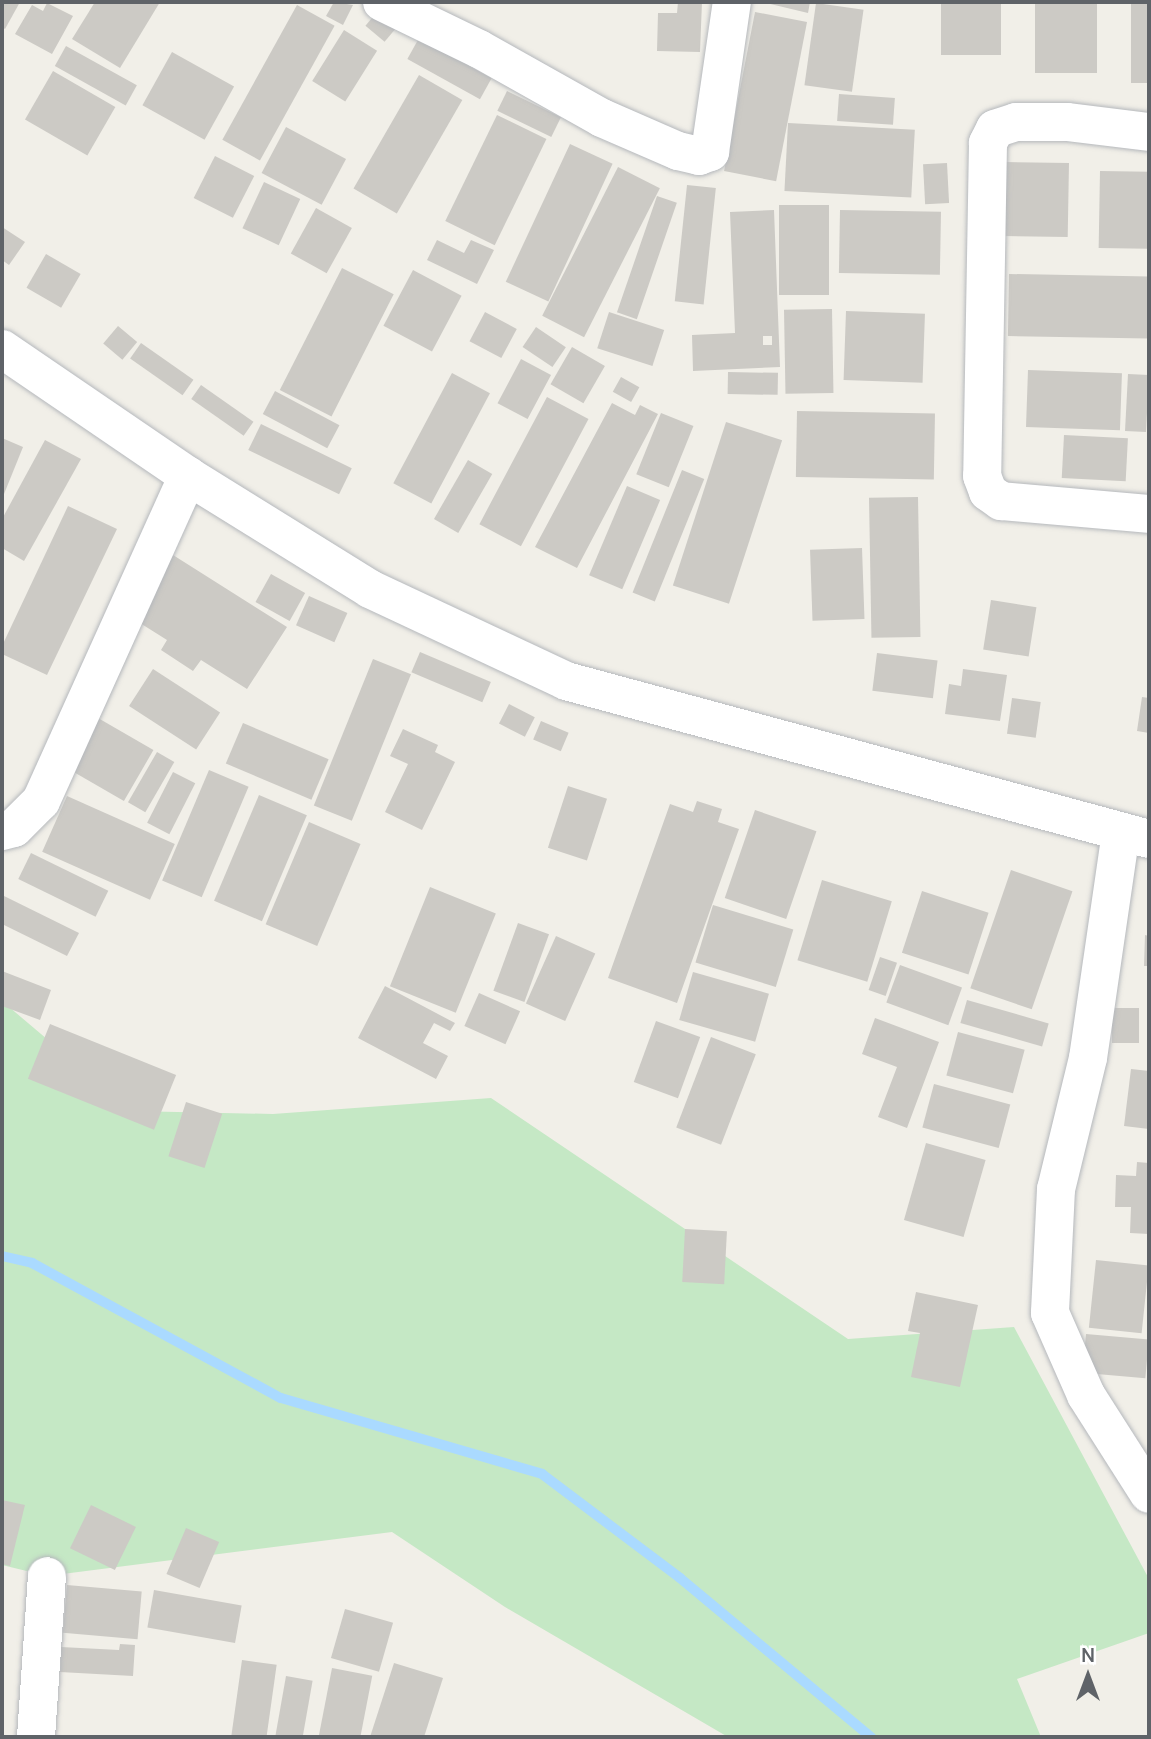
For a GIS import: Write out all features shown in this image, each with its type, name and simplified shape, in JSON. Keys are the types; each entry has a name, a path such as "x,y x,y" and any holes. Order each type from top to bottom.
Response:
{"street":[{"path":"382,2 479,50 603,118 678,151 699,156 710,152 732,2"},
{"path":"1149,132 1067,122 1016,122 995,129 988,143 982,476 988,492 1000,500 1149,514"},
{"path":"2,349 188,476 370,589 566,681 1135,835 1088,1058 1056,1189 1050,1313 1086,1395 1149,1494"},
{"path":"2,831 14,828 41,801 188,476"},
{"path":"36,1737 47,1576"}],"green space":[{"path":"2,1001 132,1111 273,1114 491,1098 848,1339 1014,1327 1149,1579 1149,1633 1017,1679 1041,1737 728,1737 505,1607 392,1532 47,1576 2,1565"}],"building":[{"path":"2,2 20,2 5,29 2,27"},
{"path":"95,2 160,2 120,68 72,39"},
{"path":"334,2 353,5 343,25 326,16"},
{"path":"678,2 702,2 700,52 657,51 658,13 677,13"},
{"path":"762,2 810,2 808,13"},
{"path":"941,2 1001,2 1001,55 941,55"},
{"path":"1035,2 1097,2 1097,73 1035,73"},
{"path":"1131,2 1149,2 1149,83 1131,83"},
{"path":"47,3 73,16 52,54 15,34 32,5 43,11"},
{"path":"816,3 864,10 852,92 804,85"},
{"path":"297,5 335,26 260,161 222,140"},
{"path":"377,12 396,28 385,42 365,26"},
{"path":"755,12 807,22 776,181 724,171"},
{"path":"344,30 377,51 345,102 312,81"},
{"path":"419,38 492,78 480,99 407,59"},
{"path":"66,46 137,85 126,105 55,66"},
{"path":"172,52 234,86 205,140 142,105"},
{"path":"53,71 115,107 87,155 25,119"},
{"path":"419,75 462,100 397,213 354,188"},
{"path":"507,91 561,117 551,137 497,111"},
{"path":"839,94 895,98 893,125 837,121"},
{"path":"497,115 546,139 495,245 445,221"},
{"path":"788,123 915,130 911,198 784,191"},
{"path":"286,127 346,159 322,205 262,173"},
{"path":"570,144 613,164 548,302 506,282"},
{"path":"215,156 254,176 233,218 194,198"},
{"path":"1005,162 1069,163 1068,237 1004,236"},
{"path":"947,163 949,203 925,204 923,164"},
{"path":"618,167 660,188 584,337 542,316"},
{"path":"1100,171 1149,172 1148,249 1099,248"},
{"path":"264,182 300,199 279,245 242,228"},
{"path":"687,185 716,188 704,304 675,301"},
{"path":"657,196 677,203 637,319 617,312"},
{"path":"779,205 829,205 829,295 779,295"},
{"path":"316,208 352,228 327,273 291,253"},
{"path":"774,210 780,367 693,371 692,335 735,333 730,212","holes":["763,336 772,336 772,345 763,345"]},
{"path":"840,210 941,212 940,275 839,273"},
{"path":"2,227 25,242 9,265 2,260"},
{"path":"437,240 464,253 471,240 494,250 477,284 427,260"},
{"path":"46,254 81,274 61,308 27,288"},
{"path":"342,268 394,294 331,416 280,390"},
{"path":"413,270 462,296 432,351 383,326"},
{"path":"1009,274 1149,276 1148,338 1008,336"},
{"path":"832,309 833,393 785,394 784,310"},
{"path":"846,311 925,314 923,383 844,380"},
{"path":"485,312 517,329 501,358 470,341"},
{"path":"609,312 664,330 652,366 597,348"},
{"path":"118,326 137,342 122,360 103,344"},
{"path":"536,327 566,347 552,367 523,347"},
{"path":"141,343 193,380 183,395 130,359"},
{"path":"572,347 605,366 583,403 550,384"},
{"path":"521,359 551,375 528,419 498,403"},
{"path":"1028,370 1122,373 1120,430 1026,427"},
{"path":"728,372 778,373 778,395 728,394"},
{"path":"452,373 490,393 431,504 393,483"},
{"path":"1128,374 1149,375 1146,432 1125,431"},
{"path":"621,377 639,387 631,402 613,392"},
{"path":"201,385 253,422 244,436 191,399"},
{"path":"275,391 339,425 327,448 263,414"},
{"path":"547,397 588,419 521,546 479,524"},
{"path":"612,403 635,415 640,405 658,414 577,568 535,547"},
{"path":"797,411 935,413 934,479 796,477"},
{"path":"661,413 693,426 669,487 636,474"},
{"path":"726,422 782,440 729,604 673,586"},
{"path":"261,424 352,468 339,494 248,450"},
{"path":"1064,435 1128,438 1126,481 1062,478"},
{"path":"2,438 23,447 2,499"},
{"path":"45,440 81,459 24,561 2,548 2,519"},
{"path":"468,460 492,474 458,533 434,519"},
{"path":"682,470 704,479 655,601 633,592"},
{"path":"627,486 660,500 622,589 589,575"},
{"path":"918,497 920,637 871,638 869,498"},
{"path":"68,506 117,529 47,675 2,654 2,646"},
{"path":"862,548 864,619 813,621 810,550"},
{"path":"173,555 287,627 247,689 201,660 193,671 161,650 167,640 132,618"},
{"path":"271,574 305,593 290,621 255,602"},
{"path":"309,596 347,613 334,642 296,625"},
{"path":"991,600 1036,607 1029,657 983,649"},
{"path":"420,652 491,682 482,702 411,672"},
{"path":"877,653 938,660 933,698 872,691"},
{"path":"373,659 411,674 352,821 314,805"},
{"path":"153,669 220,713 196,749 129,706"},
{"path":"963,669 1007,675 1000,721 945,714 949,684 961,686"},
{"path":"1142,697 1149,698 1149,733 1137,731"},
{"path":"1012,698 1041,702 1036,738 1007,734"},
{"path":"509,704 535,717 525,737 499,724"},
{"path":"98,718 153,750 124,801 68,769"},
{"path":"541,721 569,733 561,751 533,739"},
{"path":"243,723 329,759 311,800 226,764"},
{"path":"403,729 438,745 435,752 455,762 422,830 385,812 408,764 390,756"},
{"path":"157,752 174,762 145,812 128,802"},
{"path":"209,770 249,787 202,897 162,880"},
{"path":"173,772 195,783 169,834 147,823"},
{"path":"568,786 607,799 587,860 548,848"},
{"path":"259,795 307,815 262,921 214,901"},
{"path":"67,796 175,844 150,900 42,852"},
{"path":"697,801 722,809 718,822 739,829 677,1003 608,978 670,804 693,812"},
{"path":"755,810 816,831 786,919 725,898"},
{"path":"309,822 361,844 317,946 266,924"},
{"path":"31,853 108,891 96,917 18,879"},
{"path":"1011,870 1072,891 1032,1009 970,988"},
{"path":"822,880 892,901 867,982 797,960"},
{"path":"430,887 496,914 456,1013 390,986"},
{"path":"922,891 989,913 968,974 902,953"},
{"path":"2,895 79,933 67,956 2,924"},
{"path":"713,905 793,930 776,987 695,962"},
{"path":"518,923 549,934 524,1002 493,991"},
{"path":"1145,935 1149,936 1149,966 1144,966"},
{"path":"556,936 595,953 565,1021 526,1004"},
{"path":"880,957 897,963 886,996 869,990"},
{"path":"900,965 962,988 948,1025 886,1003"},
{"path":"2,971 51,990 40,1020 2,1006"},
{"path":"693,972 769,994 755,1042 679,1020"},
{"path":"385,986 455,1023 450,1031 434,1023 423,1043 448,1056 436,1079 358,1038"},
{"path":"479,993 520,1011 505,1044 464,1026"},
{"path":"967,1000 1049,1023 1042,1046 960,1023"},
{"path":"1112,1008 1139,1008 1139,1043 1112,1043"},
{"path":"875,1018 939,1042 907,1128 878,1117 897,1067 862,1054"},
{"path":"656,1021 700,1037 678,1098 634,1082"},
{"path":"50,1024 176,1075 154,1130 28,1079"},
{"path":"958,1032 1025,1050 1013,1093 946,1075"},
{"path":"711,1037 756,1054 721,1145 676,1128"},
{"path":"1131,1069 1149,1071 1149,1129 1124,1126"},
{"path":"934,1084 1010,1104 999,1148 922,1127"},
{"path":"186,1102 222,1114 205,1168 168,1156"},
{"path":"926,1143 986,1160 964,1237 904,1220"},
{"path":"1137,1162 1149,1163 1149,1234 1130,1233 1131,1207 1115,1207 1116,1175 1136,1176"},
{"path":"685,1229 727,1231 724,1284 682,1282"},
{"path":"1096,1260 1149,1266 1142,1333 1089,1328"},
{"path":"916,1292 978,1305 960,1387 911,1377 920,1333 908,1331"},
{"path":"1086,1334 1149,1339 1145,1378 1083,1373"},
{"path":"2,1500 25,1505 10,1566 2,1564"},
{"path":"91,1505 136,1527 115,1570 70,1548"},
{"path":"186,1528 219,1542 200,1588 166,1574"},
{"path":"67,1585 142,1592 138,1639 63,1633"},
{"path":"154,1590 242,1605 235,1643 147,1627"},
{"path":"345,1609 393,1623 379,1672 331,1658"},
{"path":"120,1644 135,1645 133,1676 60,1672 61,1647 119,1650"},
{"path":"242,1660 277,1665 267,1737 231,1735"},
{"path":"394,1663 443,1678 424,1737 370,1737"},
{"path":"332,1668 372,1676 360,1737 319,1737"},
{"path":"286,1676 313,1681 303,1737 275,1737"}],"waterway":[{"path":"2,1256 32,1263 281,1398 542,1474 680,1578 871,1737"}]}
